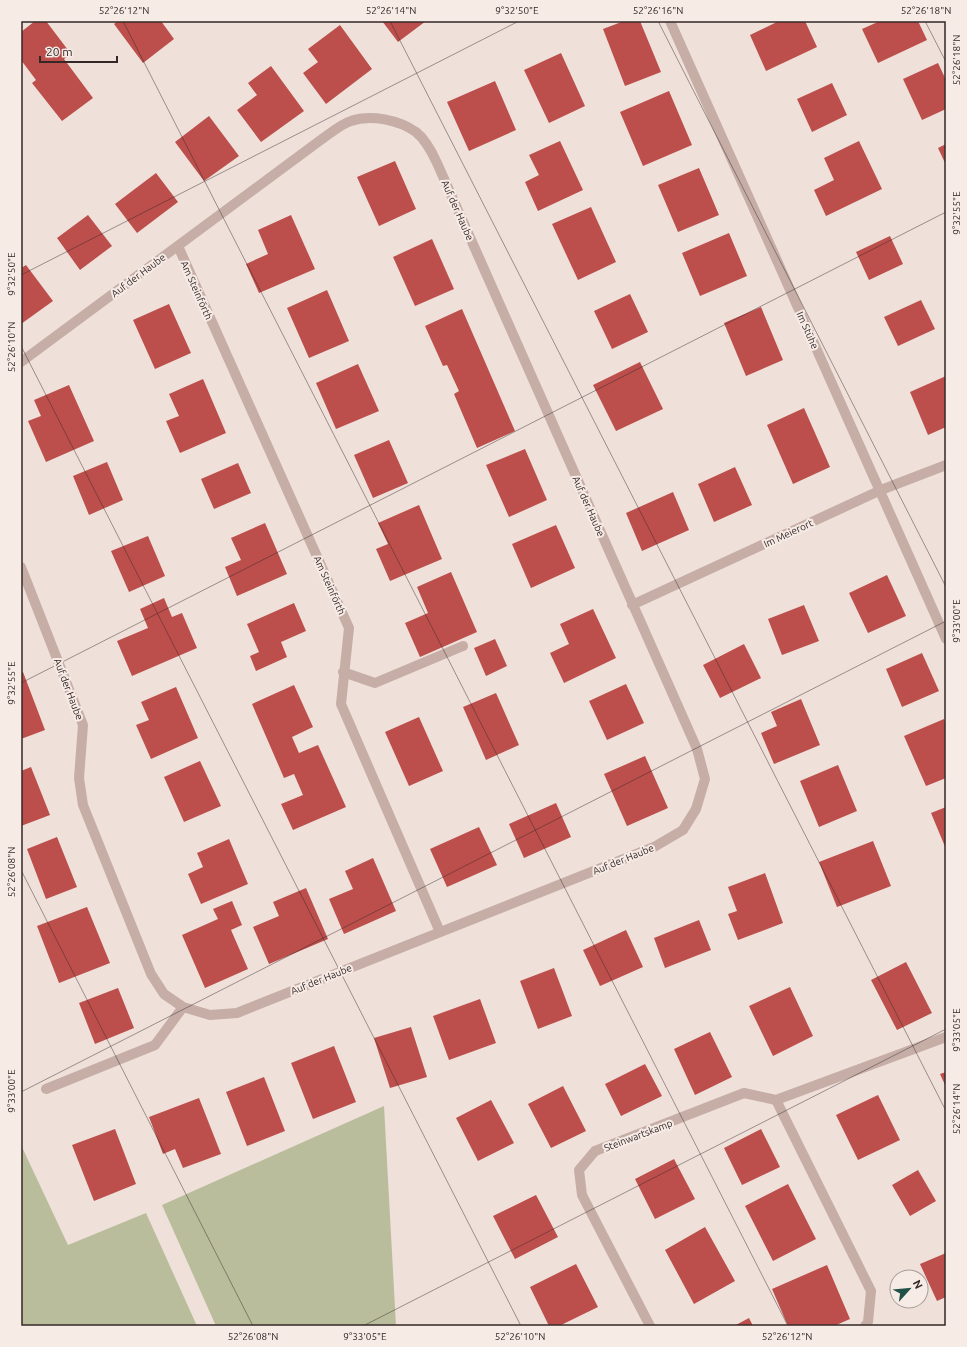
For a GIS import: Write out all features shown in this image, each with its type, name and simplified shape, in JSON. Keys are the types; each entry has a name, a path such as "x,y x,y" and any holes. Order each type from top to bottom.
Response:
{"street":[{"name":"Im Stühe","path":"670,21 881,490 946,639"},
{"name":"Auf der Haube","path":"21,362 322,139 351,121 374,117 396,122 416,132 428,146 438,163 697,749 705,779 696,809 682,830 654,847 237,1013 210,1015 183,1007 164,994 151,974 83,805 79,778 83,726 21,567"},
{"name":"Am Steinförth","path":"178,246 349,628 340,704 440,932"},
{"name":"Im Meierort","path":"632,604 881,490 946,465"},
{"path":"343,672 375,683 463,646"},
{"path":"46,1089 155,1045 183,1007"},
{"path":"865,1326 868,1322 871,1291 776,1100 946,1037"},
{"name":"Steinwartskamp","path":"650,1326 582,1195 579,1170 595,1151 744,1093 776,1100"}],"green space":[{"path":"384,1106 396,1326 216,1326 162,1205"},
{"path":"21,1145 68,1245 146,1213 197,1326 21,1326"}],"building":[{"path":"35,21 46,21 71,54 64,59 93,98 62,121 32,83 36,80 21,60 21,32"},
{"path":"118,21 161,21 174,39 143,63 114,24"},
{"path":"382,21 426,21 398,42"},
{"path":"624,21 640,21 661,72 625,86 603,29"},
{"path":"779,21 805,21 817,47 766,71 750,35"},
{"path":"880,21 918,21 927,40 878,63 862,29"},
{"path":"340,25 372,69 326,104 303,73 318,62 308,49"},
{"path":"561,53 585,106 549,123 524,70"},
{"path":"938,63 946,80 946,109 922,120 903,79"},
{"path":"271,66 304,111 261,142 237,110 257,95 248,83"},
{"path":"495,81 516,130 469,151 447,102"},
{"path":"832,83 847,115 812,132 797,99"},
{"path":"669,91 692,145 643,166 620,112"},
{"path":"209,116 239,156 204,181 175,142"},
{"path":"560,141 583,190 538,211 525,182 539,175 529,155"},
{"path":"859,141 882,189 826,216 814,190 834,180 824,158"},
{"path":"946,144 946,165 938,148"},
{"path":"395,161 416,209 379,226 357,177"},
{"path":"699,168 719,215 678,232 658,185"},
{"path":"156,173 178,202 137,233 115,204"},
{"path":"591,207 616,262 578,280 552,224"},
{"path":"88,215 112,246 80,270 57,238"},
{"path":"291,215 315,269 259,293 246,264 268,254 258,230"},
{"path":"729,233 747,276 700,296 682,253"},
{"path":"890,236 903,264 869,280 856,252"},
{"path":"432,239 454,289 415,306 393,257"},
{"path":"26,265 53,301 21,324 21,268"},
{"path":"327,290 349,341 309,358 287,308"},
{"path":"630,294 648,332 612,349 594,311"},
{"path":"921,300 935,329 898,346 884,317"},
{"path":"169,304 191,353 155,369 133,320"},
{"path":"761,307 783,360 746,376 724,323"},
{"path":"462,309 515,431 477,448 454,394 459,391 447,365 443,366 425,326"},
{"path":"640,362 663,409 616,431 593,385"},
{"path":"358,364 379,411 336,429 316,383"},
{"path":"946,376 946,427 928,435 910,392"},
{"path":"203,379 226,433 180,453 166,421 179,416 169,394"},
{"path":"69,385 94,441 46,462 28,421 41,416 34,400"},
{"path":"804,408 830,467 793,484 767,425"},
{"path":"389,440 408,483 373,498 354,455"},
{"path":"525,449 547,500 509,517 486,465"},
{"path":"107,462 123,500 89,515 73,476"},
{"path":"238,463 251,493 214,509 201,479"},
{"path":"735,467 752,505 714,522 698,484"},
{"path":"673,492 689,530 642,551 626,513"},
{"path":"419,505 442,559 390,581 376,549 388,544 378,523"},
{"path":"265,523 287,574 237,596 225,567 241,560 231,538"},
{"path":"556,525 575,568 531,588 512,544"},
{"path":"148,536 165,576 129,592 111,551"},
{"path":"451,572 477,632 420,657 405,623 428,613 417,587"},
{"path":"887,575 906,616 868,633 849,593"},
{"path":"164,598 172,617 182,613 197,648 132,676 117,641 148,628 140,609"},
{"path":"294,603 306,631 281,642 287,657 256,671 250,656 259,652 247,624"},
{"path":"804,605 819,641 782,655 768,619"},
{"path":"593,609 616,658 564,683 550,653 569,644 560,624"},
{"path":"495,639 507,666 486,676 474,648"},
{"path":"744,644 761,678 720,698 703,665"},
{"path":"922,653 939,691 902,707 886,669"},
{"path":"23,672 45,730 21,739 21,673"},
{"path":"626,684 644,723 607,740 589,701"},
{"path":"294,685 313,727 292,737 299,753 318,745 346,807 293,830 281,804 303,795 294,774 284,778 252,704"},
{"path":"176,687 198,738 151,759 136,725 149,720 141,702"},
{"path":"496,693 519,745 486,760 463,707"},
{"path":"801,699 820,745 774,764 761,733 777,726 771,712"},
{"path":"419,717 443,771 409,786 385,732"},
{"path":"944,719 946,724 946,778 926,786 904,736"},
{"path":"645,756 668,808 627,826 604,774"},
{"path":"200,761 221,806 184,822 164,777"},
{"path":"838,765 857,811 819,827 800,781"},
{"path":"31,767 50,815 21,826 21,771"},
{"path":"556,803 571,837 524,858 509,824"},
{"path":"946,807 946,849 931,813"},
{"path":"479,827 497,865 447,887 430,849"},
{"path":"57,837 77,887 46,899 27,849"},
{"path":"229,839 248,884 201,904 188,874 203,867 197,853"},
{"path":"873,841 891,886 837,907 819,862"},
{"path":"373,858 396,911 344,934 329,899 353,889 345,871"},
{"path":"765,873 783,923 738,940 728,914 737,911 728,887"},
{"path":"306,888 328,939 269,964 253,927 279,916 273,902"},
{"path":"232,901 242,925 231,930 248,969 205,988 182,935 218,919 213,909"},
{"path":"87,907 110,963 59,983 37,926"},
{"path":"699,920 711,950 665,968 654,938"},
{"path":"626,930 643,967 600,986 583,950"},
{"path":"906,962 932,1013 897,1030 871,980"},
{"path":"554,968 572,1016 538,1029 520,981"},
{"path":"790,987 813,1036 773,1056 749,1006"},
{"path":"118,988 134,1028 95,1044 79,1003"},
{"path":"480,999 496,1043 449,1060 433,1016"},
{"path":"411,1027 427,1077 390,1088 374,1038"},
{"path":"710,1032 732,1077 695,1095 674,1049"},
{"path":"334,1046 356,1102 313,1119 291,1063"},
{"path":"645,1064 662,1096 621,1116 605,1084"},
{"path":"946,1072 946,1087 940,1074"},
{"path":"264,1077 285,1131 247,1146 226,1092"},
{"path":"563,1086 586,1131 551,1148 528,1104"},
{"path":"878,1095 900,1140 858,1160 836,1115"},
{"path":"199,1098 221,1154 183,1168 175,1149 163,1154 149,1117"},
{"path":"491,1100 514,1143 478,1161 456,1118"},
{"path":"115,1129 136,1184 94,1201 72,1145"},
{"path":"761,1129 780,1167 742,1185 724,1148"},
{"path":"674,1159 695,1199 655,1219 635,1179"},
{"path":"918,1170 936,1201 910,1216 892,1185"},
{"path":"788,1184 816,1239 773,1261 745,1206"},
{"path":"536,1195 558,1237 515,1259 493,1216"},
{"path":"705,1227 735,1281 694,1304 665,1250"},
{"path":"946,1253 946,1297 937,1301 929,1284 929,1269 922,1269 920,1264"},
{"path":"576,1264 598,1307 559,1326 549,1326 530,1287"},
{"path":"827,1265 850,1319 834,1326 788,1326 772,1289"},
{"path":"749,1318 753,1326 734,1326"}]}
